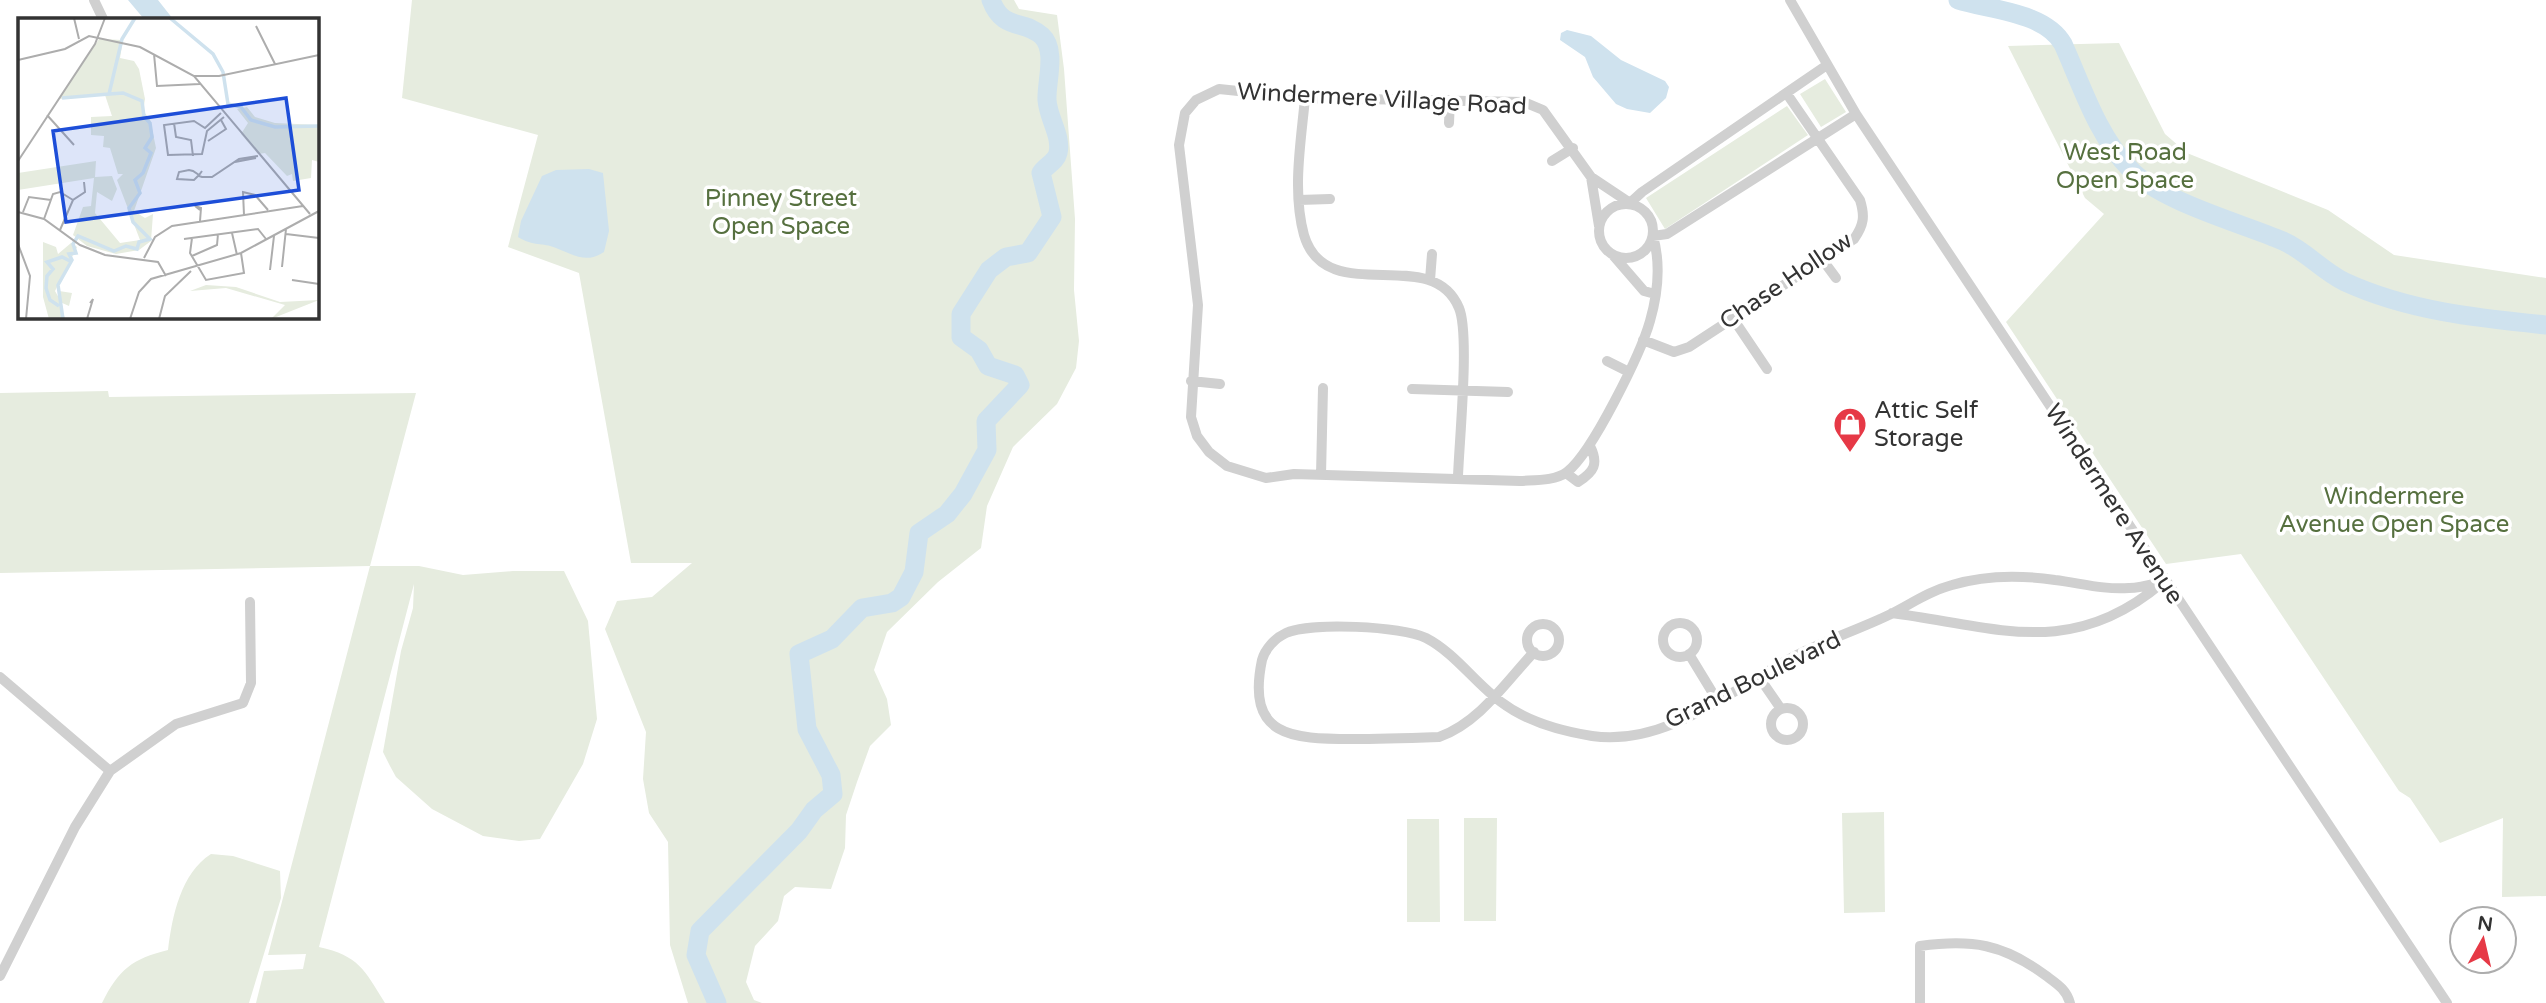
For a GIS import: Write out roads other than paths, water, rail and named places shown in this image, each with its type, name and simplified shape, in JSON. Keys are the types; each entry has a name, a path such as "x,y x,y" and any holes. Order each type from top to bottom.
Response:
{"street":[{"path":"94,0 103,18"},
{"name":"Windermere Avenue","path":"1790,0 1856,114 2447,1003"},
{"path":"1600,226 1602,218 1614,206 1630,204 1642,192 1827,65"},
{"name":"Windermere Village Road","path":"1591,177 1630,204 1638,206 1651,219 1659,257 1655,294 1643,340 1590,446 1566,473 1549,479 1520,481 1458,477 1321,475 1266,478 1227,466 1209,452 1197,436 1191,417 1191,381 1198,335 1198,305 1179,145 1185,113 1196,100 1219,89 1305,98 1524,102 1543,110 1573,148 1591,177 1601,242 1644,291 1655,294"},
{"name":"Chase Hollow","path":"1643,340 1674,352 1689,347 1854,239 1862,228 1864,213 1860,200 1787,94"},
{"path":"1305,98 1298,172 1299,200 1304,236 1322,264 1346,273 1430,280 1446,290 1459,308 1463,322 1458,477"},
{"path":"1449,123 1450,100"},
{"path":"1612,254 1620,257 1637,256 1650,244 1653,236 1667,234 1856,114"},
{"path":"1552,161 1573,148"},
{"path":"1299,200 1330,198"},
{"path":"1430,280 1432,254"},
{"path":"1822,259 1836,278"},
{"path":"1732,317 1767,369"},
{"path":"1607,360 1628,371"},
{"path":"1191,381 1220,384"},
{"path":"1321,475 1323,388"},
{"path":"1412,389 1508,392"},
{"name":"Windermere Village Road","path":"1566,473 1578,482 1591,474 1595,465 1590,446"},
{"name":"Grand Boulevard","path":"1494,696 1475,716 1453,732 1439,737 1307,739 1282,734 1269,721 1259,705 1259,677 1264,653 1286,634 1325,628 1397,631 1426,638 1440,647 1494,696 1532,720 1597,736 1631,735 1689,716 1796,656 1892,613 1923,595 1982,578 2021,576 2131,589 2165,581"},
{"path":"1892,613 1991,631 2056,632 2106,619 2143,599 2165,581"},
{"path":"0,976 75,827 110,771 176,724 243,703 251,683 250,602"},
{"path":"1494,696 1534,652"},
{"path":"1689,654 1717,700"},
{"path":"0,677 110,771"},
{"path":"1759,677 1781,709"},
{"path":"1920,1003 1920,946 1949,942 1988,945 2013,954 2066,991 2070,1003"}],"water":[{"path":"128,0 158,0 172,18 143,18"},
{"path":"1567,30 1591,36 1621,60 1665,81 1669,87 1666,98 1650,113 1616,104 1593,77 1585,57 1560,40 1561,33"},
{"path":"589,169 603,173 609,231 604,252 598,256 580,257 518,237 521,221 542,176 556,170"}],"waterway":[{"path":"717,1003 696,955 700,931 799,831 814,810 833,794 831,775 807,729 799,654 832,639 862,608 892,603 901,597 914,572 919,533 947,514 963,494 987,450 986,421 1020,385 1015,375 988,366 979,350 961,337 961,314 989,270 1006,257 1028,253 1052,217 1041,173 1055,159 1059,147 1047,100 1050,58 1046,42 1035,31 1001,17 991,0"},
{"path":"1958,0 2016,14 2044,25 2055,33 2063,44 2091,110 2108,141 2130,169 2161,192 2202,211 2283,241 2345,282 2369,292 2443,312 2546,325"}],"place":[{"name":"Attic Self Storage","path":"1850,454"}],"park label":[{"name":"West Road Open Space","path":"2125,166"},
{"name":"Pinney Street Open Space","path":"781,212"},
{"name":"Windermere Avenue Open Space","path":"2394,510"}]}
